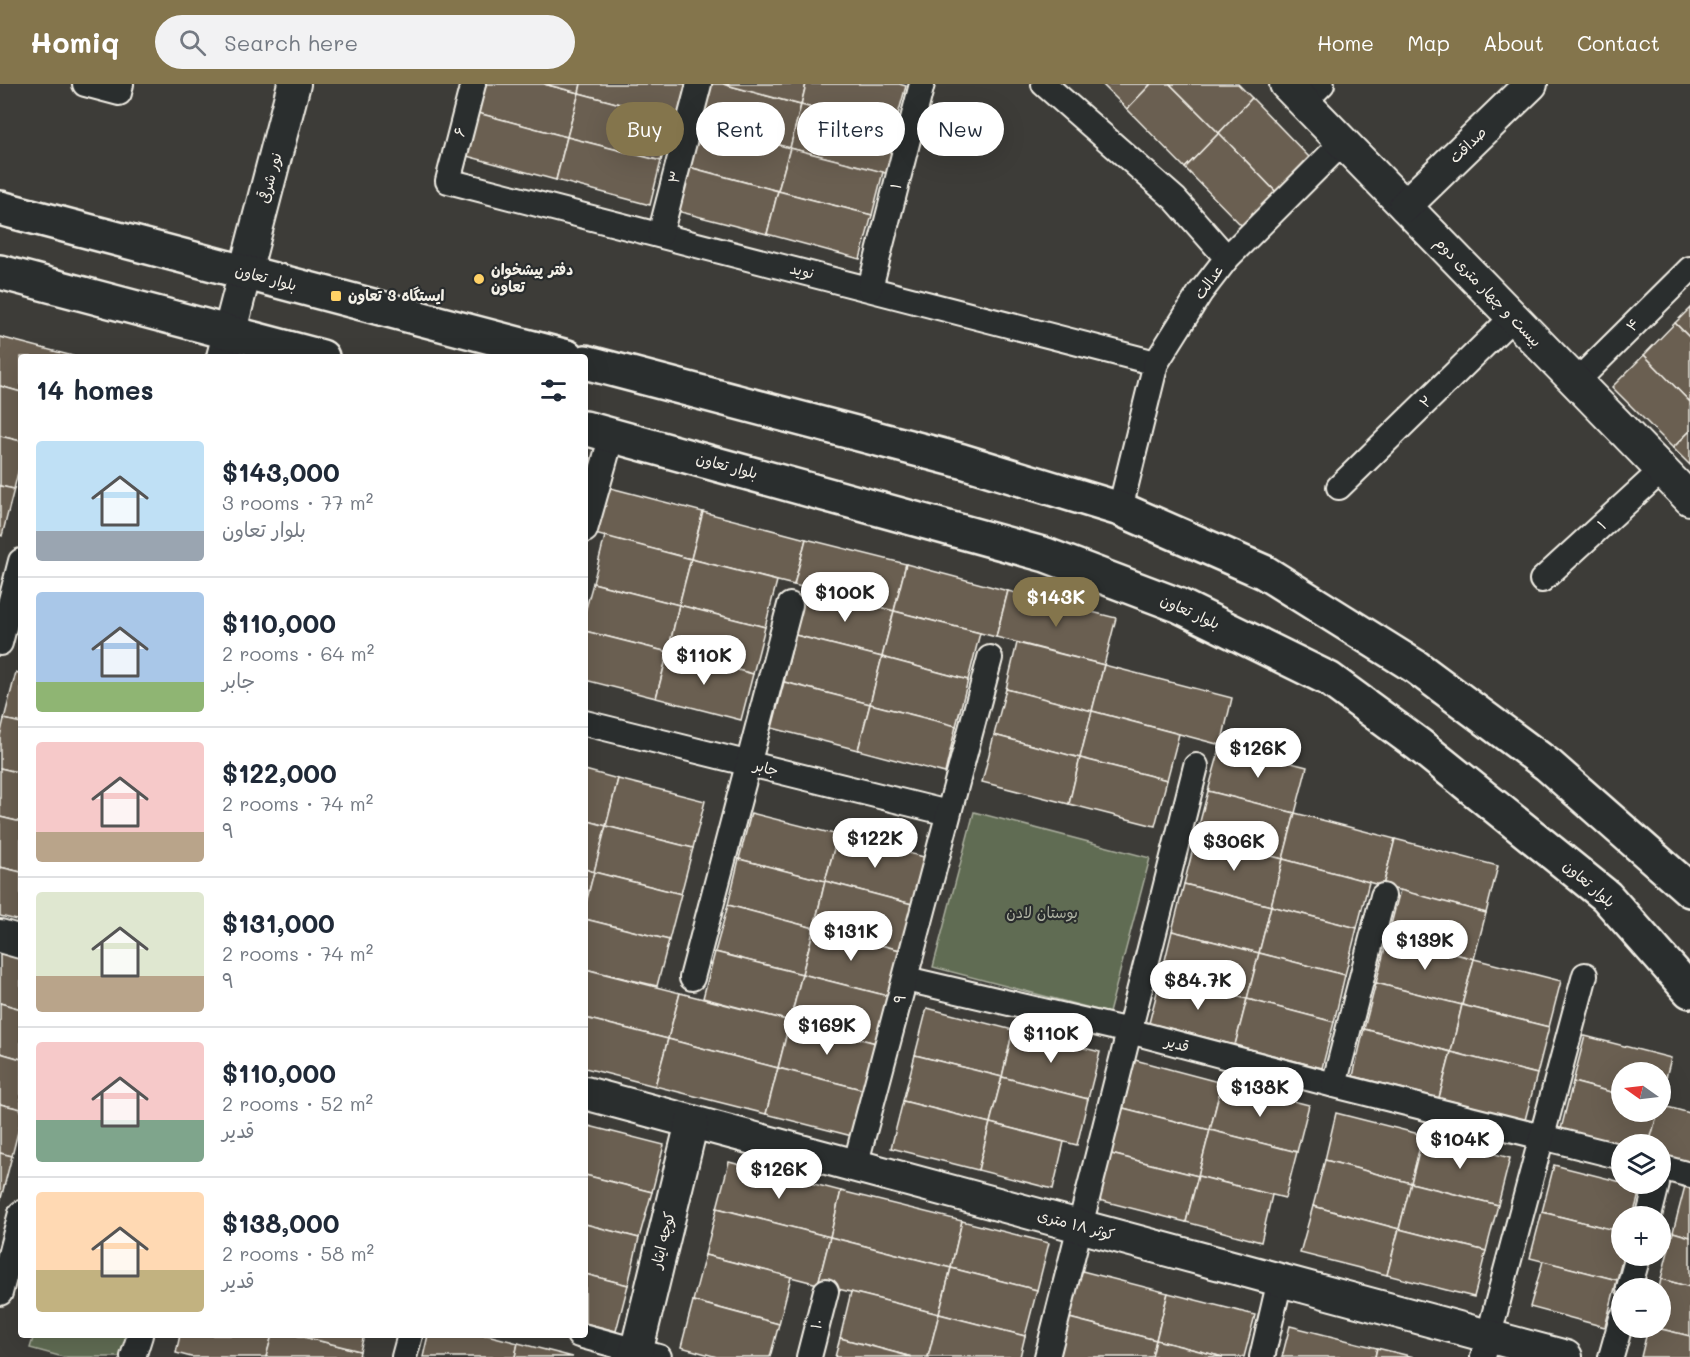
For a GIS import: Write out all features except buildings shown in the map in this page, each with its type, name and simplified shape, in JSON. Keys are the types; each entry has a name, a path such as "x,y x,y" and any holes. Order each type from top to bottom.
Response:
{"main road":[{"name":"بلوار تعاون","path":"0,208 556,354"},
{"path":"0,272 226,345 298,354"},
{"path":"588,363 962,461 1120,509 1264,572 1416,667 1548,765 1690,890"},
{"name":"بلوار تعاون","path":"599,432 1046,555 1178,605 1329,679 1419,745 1606,896 1690,991"}],"street":[{"path":"85,84 119,93 121,84"},
{"name":"نور شرقی","path":"226,345 294,84"},
{"name":"۶","path":"448,181 473,84"},
{"name":"۳","path":"660,235 699,84"},
{"name":"۱","path":"870,288 922,84"},
{"name":"عدالت","path":"1044,84 1175,199 1227,258 1200,293 1156,363 1120,509"},
{"name":"صداقت","path":"1404,206 1531,84"},
{"name":"بیست و چهار متری دوم","path":"1304,90 1343,142 1690,499"},
{"path":"1227,258 1343,142"},
{"name":"نوید","path":"448,181 1156,363"},
{"name":"۴","path":"1576,382 1690,269"},
{"name":"۲","path":"1339,487 1513,317"},
{"path":"588,509 599,432"},
{"name":"۱","path":"1542,580 1662,470"},
{"path":"0,643 18,573"},
{"path":"692,978 790,605"},
{"name":"۹","path":"855,1166 990,658"},
{"name":"جابر","path":"588,724 948,813"},
{"path":"1047,1357 1196,766"},
{"path":"1334,1085 1383,896"},
{"path":"0,936 18,941"},
{"path":"1485,1347 1585,975"},
{"name":"قدیر","path":"906,979 1129,1031 1611,1154"},
{"name":"کوثر ۱۸ متری","path":"588,1094 1280,1280 1485,1347 1566,1357"},
{"name":"کوچه ایثار","path":"643,1355 692,1122"},
{"path":"1671,1173 1690,1175"},
{"path":"0,1293 18,1224"},
{"path":"1262,1357 1280,1280"},
{"name":"۱۰","path":"809,1357 826,1291"},
{"path":"133,1357 139,1338"},
{"path":"404,1357 409,1338"},
{"path":"588,1338 643,1355"},
{"path":"1611,1357 1616,1338"}],"green space":[{"name":"بوستان لادن","path":"974,812 1150,858 1109,1013 933,967"},
{"path":"33,1338 125,1338 120,1357 63,1357 30,1348"}],"place":[{"name":"دفتر پیشخوان تعاون","path":"479,279"},
{"name":"ایستگاه 3 تعاون","path":"336,296"}]}
